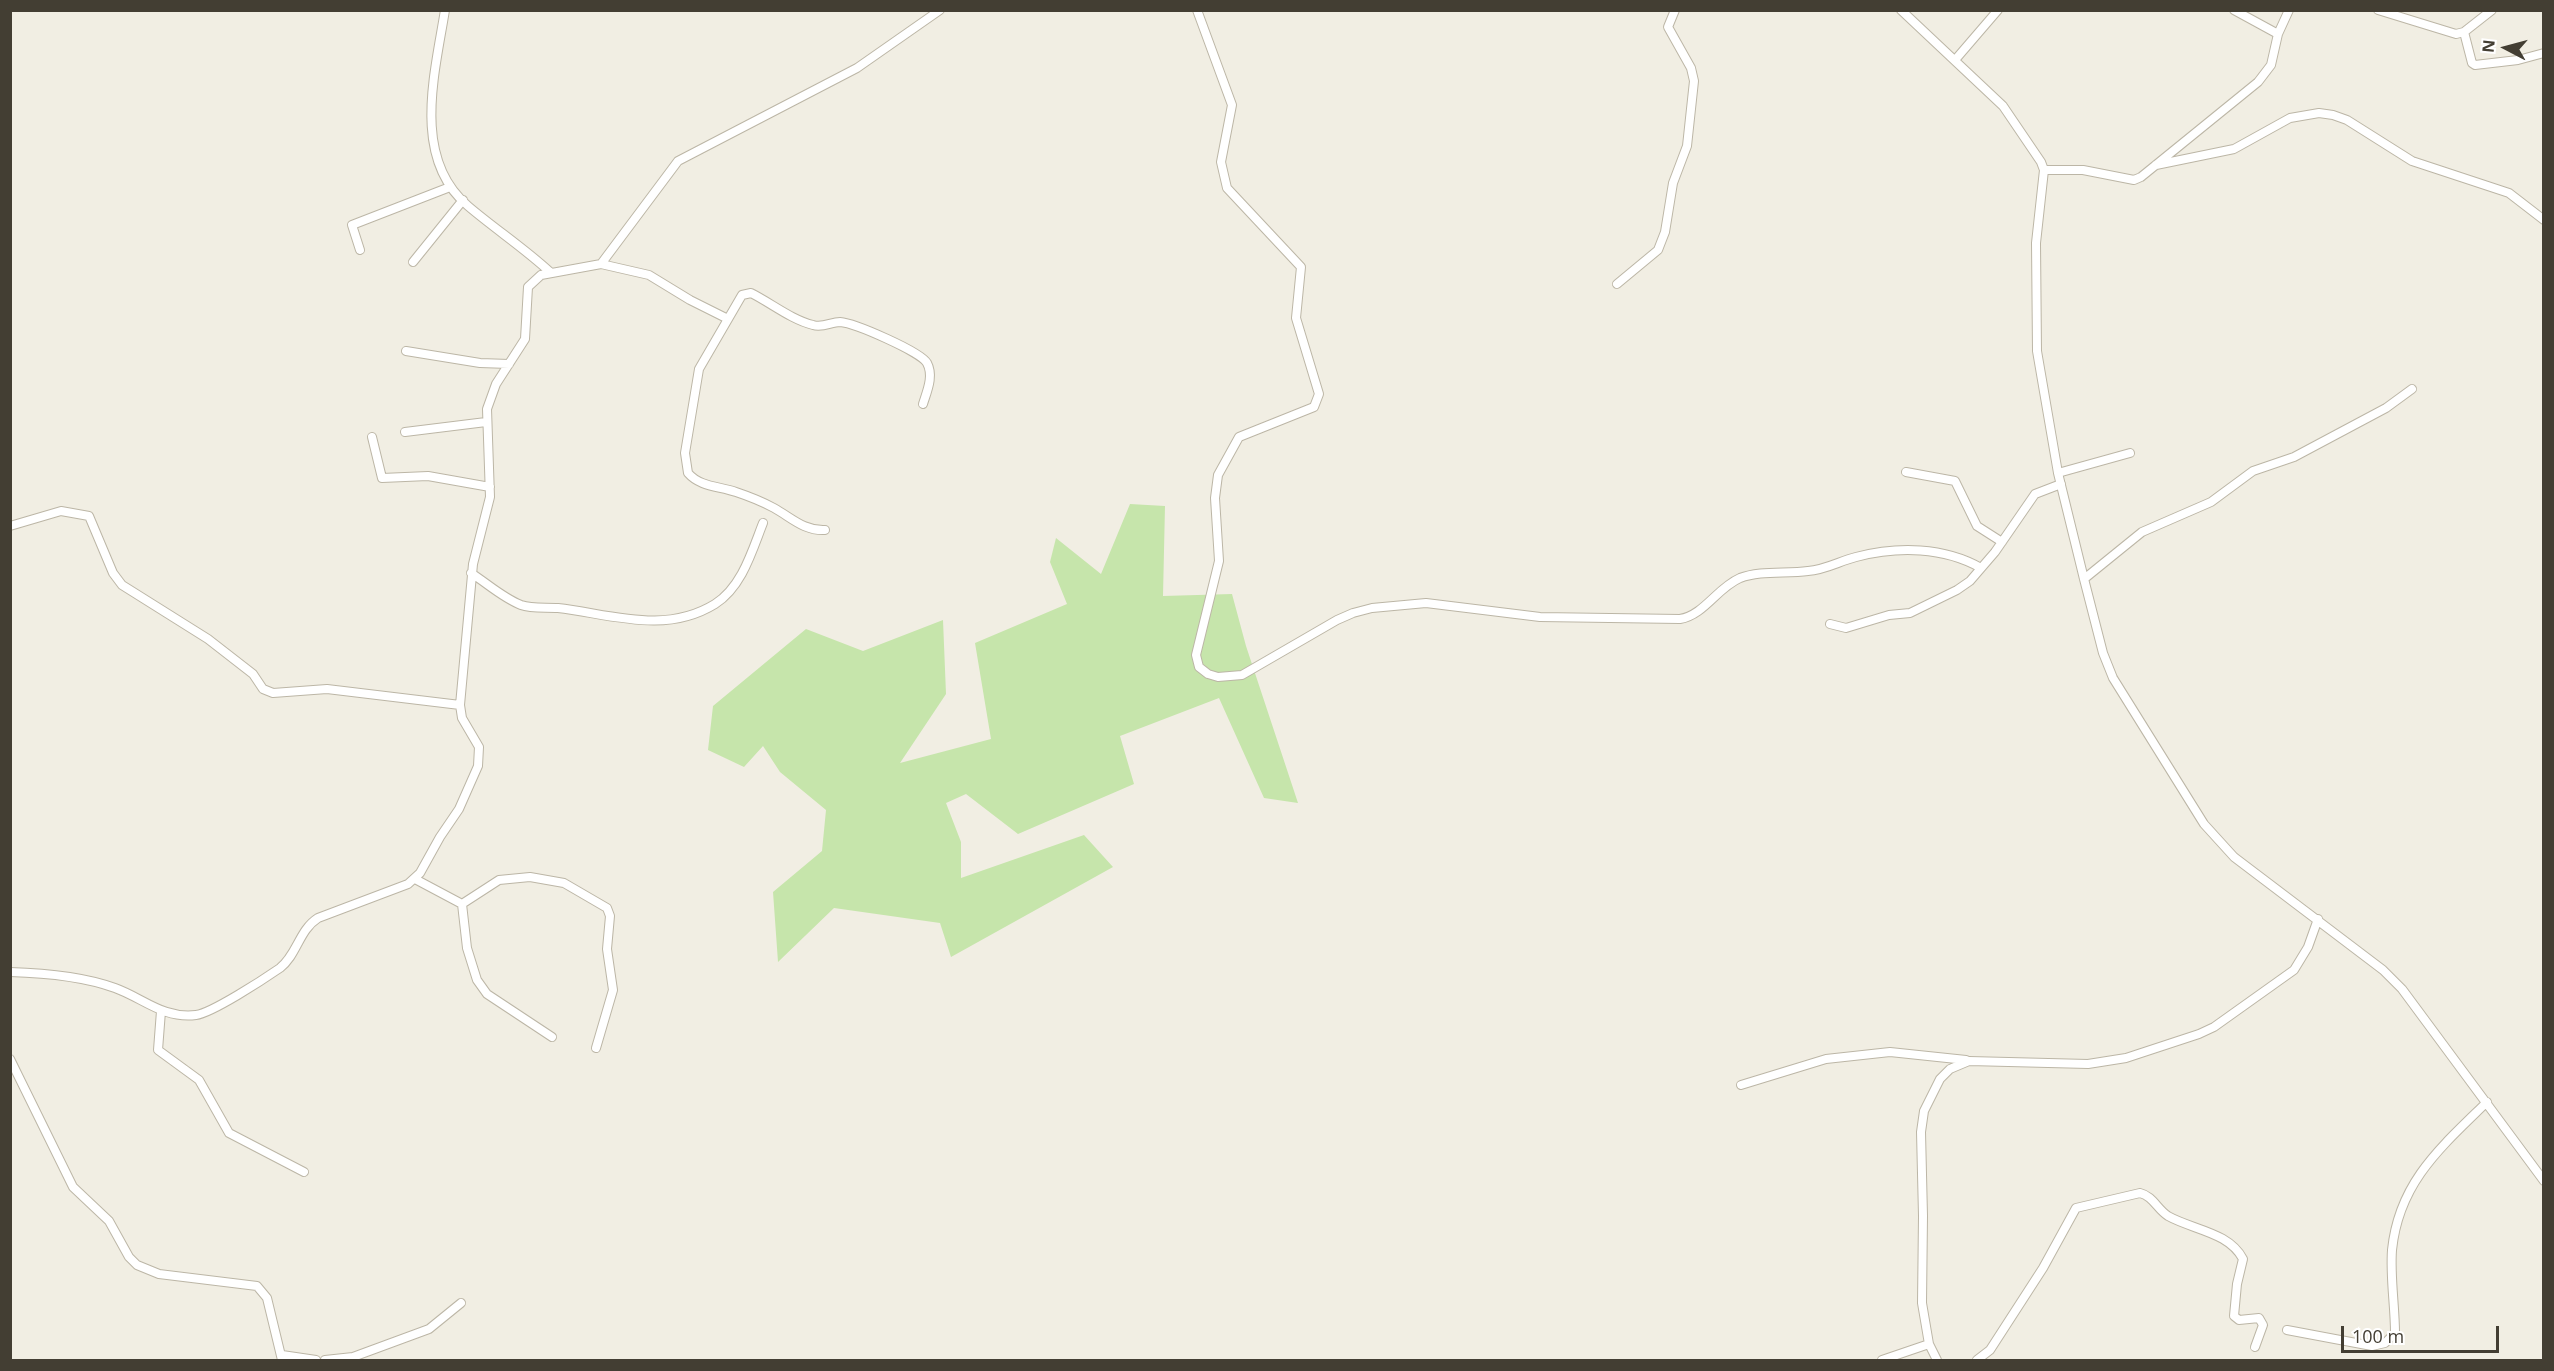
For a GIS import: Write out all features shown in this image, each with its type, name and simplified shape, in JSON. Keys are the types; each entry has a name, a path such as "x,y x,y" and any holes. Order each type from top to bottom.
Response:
{"street":[{"path":"445,10 432,98 433,144 450,187 462,200 523,247 550,272"},
{"path":"601,264 678,161 857,68 940,10"},
{"path":"1197,10 1232,105 1222,148 1223,176 1234,198 1298,261 1301,267 1296,318 1319,394 1314,407 1239,437 1218,475 1215,498 1219,561 1196,655 1199,667 1208,674 1218,677 1242,675 1337,620 1372,608 1434,604 1540,617 1680,619 1694,614 1720,590 1742,577 1809,571 1866,555 1906,550 1943,553 1962,557 1981,568"},
{"path":"1617,284 1658,250 1665,232 1673,183 1687,146 1694,81 1691,68 1668,27 1675,10"},
{"path":"1901,10 2003,106 2041,162 2043,170 2036,243 2036,329 2040,378 2058,472 2106,662 2148,736 2217,840 2257,875 2384,970 2402,989 2544,1181"},
{"path":"1955,60 1998,10"},
{"path":"2234,10 2278,34"},
{"path":"2043,170 2083,170 2134,180 2156,165 2258,82 2271,65 2278,34 2289,10"},
{"path":"2378,10 2448,34 2464,32 2492,10"},
{"path":"2464,32 2472,63 2475,65 2518,60 2544,53"},
{"path":"2156,165 2234,149 2290,118 2319,113 2347,120 2412,161 2509,193 2544,220"},
{"path":"360,250 352,225 450,187"},
{"path":"413,262 462,200"},
{"path":"10,972 48,973 105,985 161,1011 195,1016 216,1009 281,967 310,924 318,918 415,879 459,809 478,766 479,747 462,718 460,705 471,573 488,507 490,487 486,422 491,395 525,339 528,287 541,275 550,272 601,264 649,275 690,300 726,318"},
{"path":"825,530 816,531 796,524 775,508 736,492 702,483 688,473 685,453 699,369 726,318 742,295 746,292 810,324 823,326 841,322 915,353 927,364 930,382 923,404"},
{"path":"406,351 480,363 509,364"},
{"path":"2084,579 2142,532 2211,502 2253,471 2294,457 2386,408 2412,389"},
{"path":"405,432 486,422"},
{"path":"372,436 382,478 428,476 490,487"},
{"path":"2058,472 2130,453"},
{"path":"1906,472 1955,481 1977,526 2002,543"},
{"path":"1830,624 1846,628 1889,615 1910,613 1963,586 2002,543 2035,494 2061,484"},
{"path":"10,526 61,511 89,516 113,573 122,585 207,639 253,674 263,689 273,693 327,689 460,705"},
{"path":"471,573 507,599 525,607 558,608 650,621 687,617 716,604 742,576 763,523"},
{"path":"462,904 499,880 530,877 564,883 607,908 610,916 607,949 613,990 596,1048"},
{"path":"415,879 462,904"},
{"path":"462,904 467,948 477,980 487,994 552,1037"},
{"path":"1741,1085 1826,1059 1890,1052 1969,1061 2088,1064 2126,1058 2214,1027 2294,970 2308,947 2318,919"},
{"path":"161,1011 158,1050 199,1080 229,1133 304,1172"},
{"path":"10,1059 73,1187 109,1221 129,1257 137,1265 159,1274 257,1286 267,1298 282,1358 316,1360"},
{"path":"1936,1360 1929,1344 1922,1303 1921,1132 1923,1111 1940,1079 1950,1069 1969,1061"},
{"path":"2287,1330 2372,1346 2385,1343 2395,1333 2392,1249 2397,1224 2409,1188 2431,1157 2487,1102"},
{"path":"1977,1360 1990,1350 2043,1268 2070,1215 2076,1208 2140,1193 2146,1195 2170,1217 2223,1239 2238,1249 2243,1259 2237,1284 2234,1316 2239,1320 2259,1318 2263,1325 2255,1347"},
{"path":"325,1360 353,1357 429,1329 461,1302"},
{"path":"1882,1360 1929,1344"}],"green space":[{"path":"1130,504 1165,506 1163,596 1232,594 1246,646 1298,803 1264,798 1219,698 1120,736 1134,784 1018,834 966,794 946,803 961,842 961,878 1084,835 1113,867 951,957 940,923 834,908 778,962 773,892 822,851 826,810 780,772 763,746 744,767 708,750 713,706 806,629 863,651 943,620 946,694 900,763 991,739 975,643 1067,604 1050,562 1056,538 1101,574"}]}
